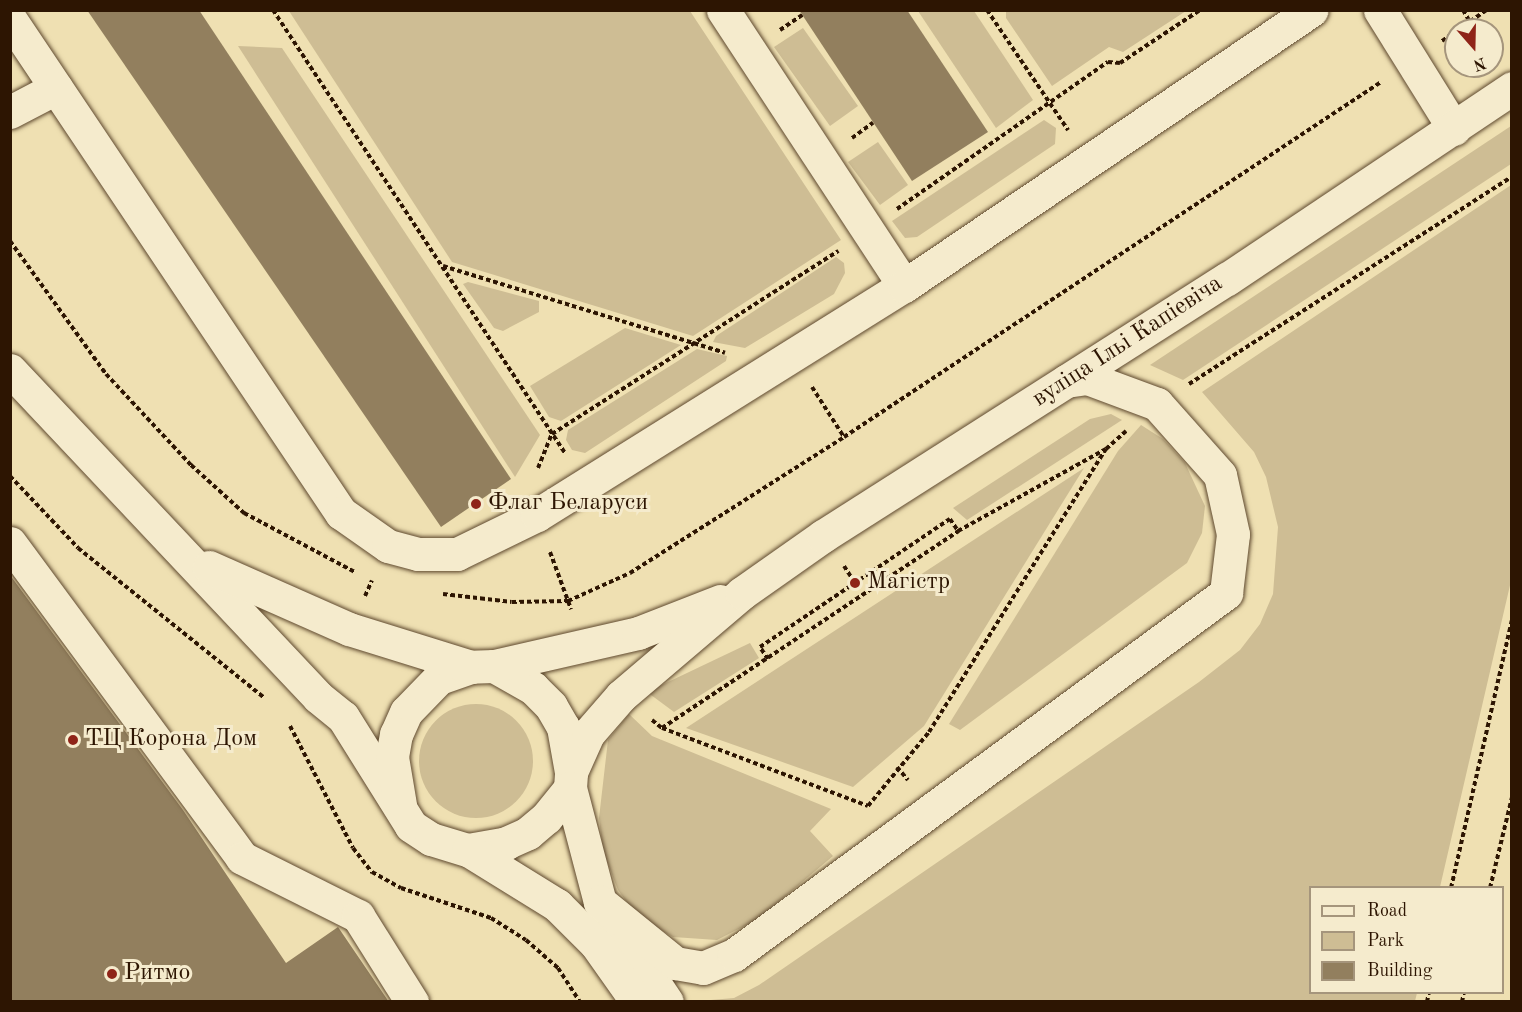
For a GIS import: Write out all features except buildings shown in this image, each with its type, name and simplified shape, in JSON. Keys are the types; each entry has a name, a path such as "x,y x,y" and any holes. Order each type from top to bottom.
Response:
{"street":[{"path":"723,10 904,286"},
{"path":"10,18 341,513 388,546 418,555 457,554 537,515 904,286 1311,10"},
{"path":"1380,10 1454,129"},
{"path":"10,112 56,88"},
{"name":"вуліца Ільі Капіевіча","path":"571,780 588,734 621,696 742,593 823,536 1454,129 1512,88"},
{"path":"600,902 675,963 703,968 734,955 1226,593 1233,534 1220,475 1156,404 1087,378 1066,381"},
{"path":"13,381 168,535 318,697 343,717 411,826 431,839 468,850 557,905 596,944 637,1002"},
{"path":"168,535 196,560 278,600 349,629 483,667 533,688 551,706 563,728 571,780 600,902 667,1002"},
{"path":"10,543 242,858 358,916 412,1002"},
{"name":"вуліца Ільі Капіевіча","path":"483,667 638,633 742,593"},
{"path":"400,805 392,757 405,712 439,678 483,667"},
{"path":"468,850 506,843 528,833 571,780"}],"path":[{"path":"273,10 569,459"},
{"path":"987,10 1049,101"},
{"path":"535,476 552,434 868,232 1049,101 1108,62 1120,63 1200,10"},
{"path":"1106,449 929,732 868,806 662,728 768,660 958,531 1106,449 1156,404 1512,177"},
{"path":"442,266 733,356"},
{"path":"768,660 760,647 950,519 958,531"},
{"path":"1451,886 1512,619"},
{"path":"1490,886 1512,797"}],"green space":[{"path":"1006,10 1186,11 1123,52 1109,47 1052,86 1006,18"},
{"path":"289,11 690,11 841,240 693,336 452,262"},
{"path":"918,11 974,11 1033,100 996,128"},
{"path":"803,28 858,106 830,126 774,47"},
{"path":"238,46 282,48 540,435 515,477"},
{"path":"1044,120 1056,128 1055,144 917,237 905,238 892,221"},
{"path":"1511,126 1511,164 1183,380 1150,365"},
{"path":"878,142 908,185 880,205 848,162"},
{"path":"1511,185 1511,581 1440,886 1309,886 1309,994 1417,994 1415,1001 699,1001 734,998 759,985 1199,682 1240,650 1260,624 1273,594 1278,527 1266,477 1254,452 1202,392"},
{"path":"836,257 844,263 845,273 834,294 745,348 713,342 716,336"},
{"path":"468,282 539,301 539,312 503,331 494,328 463,284"},
{"path":"625,328 681,345 561,421 549,417 530,386"},
{"path":"697,349 727,356 726,361 585,453 572,450 566,440 568,430"},
{"path":"1111,414 1122,420 967,520 953,508 1090,419"},
{"path":"1141,425 1163,439 1185,463 1205,506 1202,533 1187,563 960,730 949,724 1118,451"},
{"path":"1084,468 924,726 853,787 686,728"},
{"path":"750,643 759,658 674,712 647,692"},
{"path":"476,704 498,708 517,720 529,739 533,761 529,783 517,802 498,814 476,818 454,814 435,802 423,783 419,761 423,739 435,720 454,708"},
{"path":"629,714 652,736 831,809 810,831 833,856 758,919 717,940 673,937 638,917 618,890 603,851 599,818 608,740"}],"place":[{"name":"Флаг Беларуси","path":"476,504"},
{"name":"Магістр","path":"855,583"},
{"name":"ТЦ Корона Дом","path":"73,740"},
{"name":"Ритмо","path":"112,974"}]}
